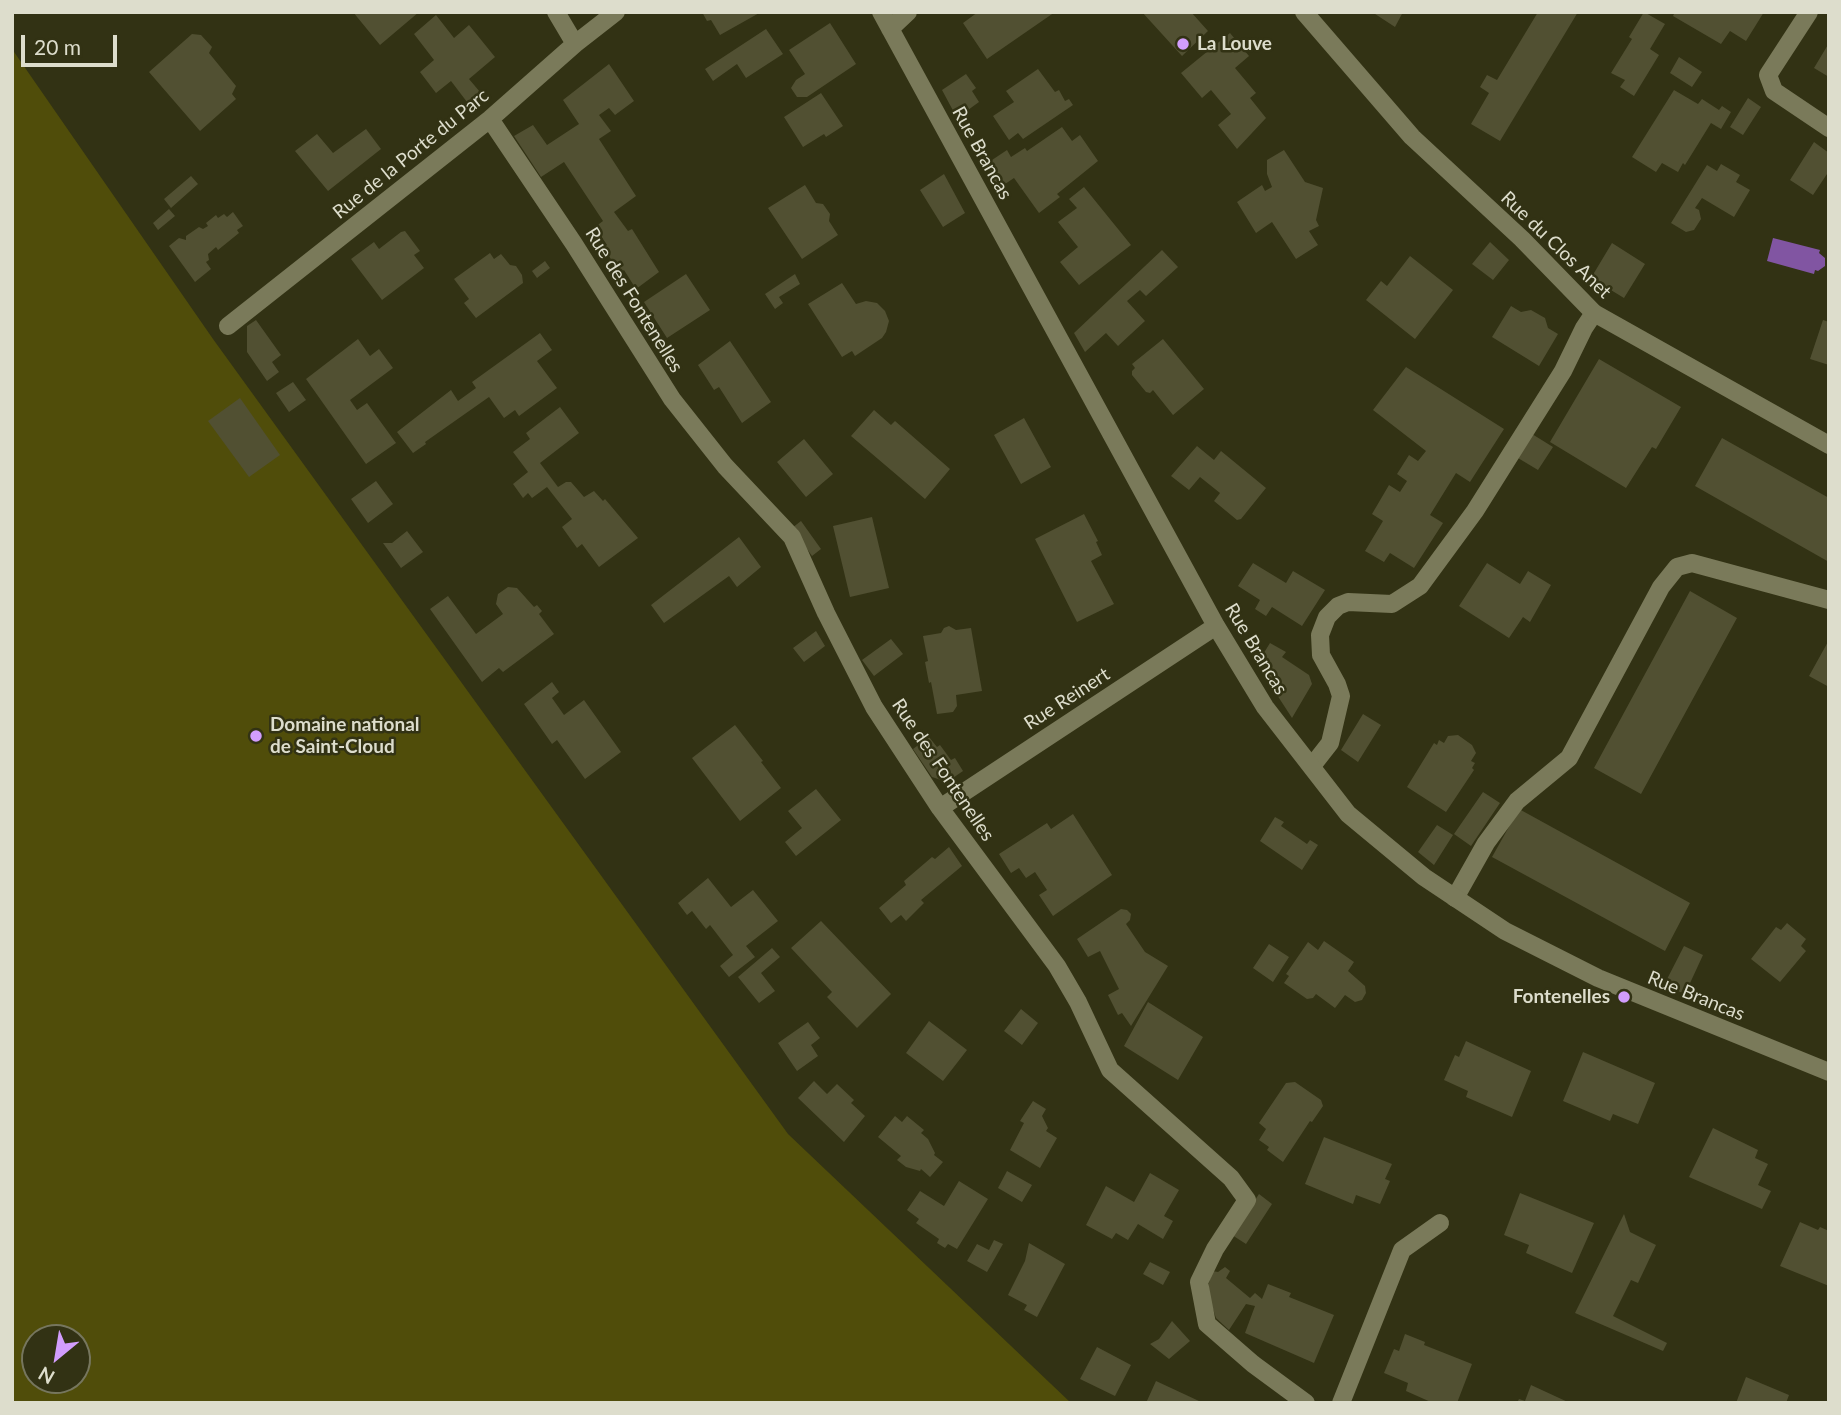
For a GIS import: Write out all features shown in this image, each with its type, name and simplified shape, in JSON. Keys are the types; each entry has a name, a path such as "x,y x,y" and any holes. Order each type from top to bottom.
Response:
{"street":[{"path":"556,12 575,44"},
{"name":"Rue de la Porte du Parc","path":"229,326 490,119 575,44 616,12"},
{"name":"Rue Brancas","path":"881,12 1216,626 1265,707 1348,814 1424,877 1505,931 1598,978 1829,1072"},
{"path":"890,29 908,12"},
{"name":"Rue du Clos Anet","path":"1304,12 1412,137 1522,239 1594,313 1829,445"},
{"path":"1809,12 1769,75 1774,91 1829,128"},
{"name":"Rue des Fontenelles","path":"490,119 574,244 672,399 725,466 792,537 826,613 874,707 940,808 1057,966 1078,1002 1110,1070 1231,1178 1247,1200 1215,1249 1199,1282 1207,1324 1253,1364 1306,1403"},
{"path":"1312,766 1330,743 1341,696 1321,655 1320,635 1327,617 1338,606 1348,602 1392,604 1420,586 1475,511 1563,372 1594,313"},
{"path":"1455,898 1486,843 1517,801 1569,758 1661,587 1677,567 1692,563 1829,600"},
{"name":"Rue Reinert","path":"940,808 1216,626"},
{"path":"1341,1403 1402,1250 1440,1223"}],"shaded area":[{"name":"Domaine national de Saint-Cloud","path":"12,49 213,339 788,1134 1071,1403 12,1403"},
{"path":"1773,238 1820,250 1819,253 1825,258 1825,266 1815,270 1814,274 1767,261"}],"building":[{"path":"353,12 419,12 380,45"},
{"path":"702,12 761,12 720,35 711,20 707,21"},
{"path":"978,12 1055,12 987,59 963,23"},
{"name":"La Louve","path":"1142,12 1191,12 1208,31 1182,56"},
{"path":"1372,12 1403,12 1395,27"},
{"path":"1538,12 1578,12 1500,141 1471,124 1489,93 1480,87 1487,75 1497,80"},
{"path":"1644,12 1665,24 1650,49 1659,55 1634,96 1620,87 1625,80 1611,73 1632,39 1629,37"},
{"path":"1675,12 1764,12 1746,41 1730,31 1721,44 1673,16"},
{"path":"436,15 454,38 469,25 495,57 469,79 480,92 467,102 451,81 436,93 420,72 434,60 414,34"},
{"path":"830,23 856,64 807,97 797,97 791,88 796,80 805,74 789,50"},
{"path":"766,29 783,54 746,78 737,64 713,81 705,69"},
{"path":"1230,33 1249,56 1235,68 1256,93 1250,98 1266,118 1237,149 1218,125 1231,114 1211,90 1202,98 1181,73"},
{"path":"192,34 201,35 212,47 209,53 236,86 232,94 236,99 200,131 149,72"},
{"path":"1829,43 1829,77 1814,68"},
{"path":"1679,57 1702,72 1692,87 1670,73"},
{"path":"609,64 634,101 615,115 609,108 599,115 611,131 599,139 636,196 614,212 628,231 632,229 659,272 636,289 624,270 620,273 603,247 607,245 595,227 603,221 564,162 541,177 514,136 533,125 547,145 579,124 563,100"},
{"path":"1038,69 1055,92 1059,90 1065,101 1069,99 1073,105 1023,139 1018,133 1009,140 993,116 1014,102 1006,91"},
{"path":"966,74 976,88 972,91 979,102 957,118 942,90"},
{"path":"1674,90 1698,104 1702,99 1719,110 1722,106 1731,112 1721,129 1711,123 1678,172 1662,163 1656,172 1632,157"},
{"path":"821,93 843,126 803,147 784,117"},
{"path":"1748,98 1761,107 1743,135 1730,127"},
{"path":"1062,127 1072,141 1080,135 1098,161 1057,194 1060,197 1039,213 1014,178 996,190 983,166 1007,150 1011,157 1025,148 1027,151"},
{"path":"366,129 381,149 328,191 295,151 317,134 333,153"},
{"path":"1814,142 1829,153 1829,171 1813,195 1790,180"},
{"path":"1284,150 1305,182 1323,188 1316,220 1319,226 1309,231 1318,245 1296,259 1272,222 1256,233 1237,202 1262,185 1265,191 1272,187 1267,174 1267,160"},
{"path":"1721,164 1740,175 1736,182 1750,190 1734,217 1702,198 1695,208 1699,210 1701,219 1694,230 1686,232 1671,223 1707,165 1717,171"},
{"path":"944,174 965,213 943,227 920,190"},
{"path":"191,176 198,184 171,208 164,199"},
{"path":"805,185 816,203 823,204 830,214 829,221 838,235 802,259 768,208"},
{"path":"1084,187 1131,245 1079,285 1060,262 1078,247 1058,222 1077,208 1069,199"},
{"path":"169,209 175,216 158,230 153,223"},
{"path":"233,212 243,226 237,230 239,233 218,250 216,247 208,254 209,260 206,262 211,269 195,282 169,246 179,238 186,240 186,236 199,227 203,229 208,226 206,223 216,215 218,218 224,214 227,217"},
{"path":"405,231 420,251 414,255 424,268 382,300 351,259 374,242 379,249"},
{"path":"1490,242 1509,260 1493,280 1472,264"},
{"path":"1612,243 1645,264 1624,298 1591,278"},
{"path":"1162,250 1178,267 1146,296 1140,290 1127,301 1145,321 1118,346 1106,333 1085,352 1074,333"},
{"path":"490,253 494,259 501,254 510,265 516,266 522,275 523,283 476,318 464,303 469,299 454,279"},
{"path":"1410,256 1453,290 1415,339 1366,300 1381,281 1387,286"},
{"path":"545,261 550,268 537,278 532,271"},
{"path":"686,274 710,310 667,338 644,302"},
{"path":"795,274 800,284 779,297 783,303 775,309 765,294"},
{"path":"842,283 856,304 866,301 877,303 885,311 889,321 882,338 855,356 852,351 842,357 808,304"},
{"path":"1511,306 1521,312 1531,310 1545,318 1548,328 1558,334 1539,366 1492,337"},
{"path":"256,320 281,355 272,362 279,372 267,381 247,352 247,326"},
{"path":"1823,320 1829,322 1829,365 1810,359"},
{"path":"540,333 552,350 537,361 557,388 519,416 515,410 504,418 489,397 413,453 397,432 451,390 458,401 476,388 472,382"},
{"path":"358,339 370,356 379,349 393,368 350,400 357,410 367,403 396,443 366,464 306,379"},
{"path":"1163,339 1204,389 1173,415 1153,390 1146,392 1132,375 1135,368 1132,364"},
{"path":"730,341 771,402 742,423 719,387 714,390 698,365"},
{"path":"1599,359 1681,407 1656,449 1652,447 1626,488 1550,442"},
{"path":"1406,367 1504,429 1470,482 1456,473 1430,515 1443,523 1414,568 1390,553 1384,562 1365,551 1383,521 1372,514 1389,485 1400,492 1407,481 1397,474 1409,455 1418,461 1426,451 1373,410"},
{"path":"293,382 306,400 289,412 276,393"},
{"path":"240,398 280,455 249,477 208,421"},
{"path":"560,407 579,433 540,463 558,487 571,482 584,497 594,491 603,501 605,499 638,538 599,567 582,544 577,548 562,527 572,519 547,487 532,498 528,493 523,498 513,484 528,472 513,452 530,439 526,433"},
{"path":"874,410 891,425 895,421 950,469 925,499 851,436"},
{"path":"1024,418 1051,467 1021,484 994,435"},
{"path":"1532,434 1553,447 1538,470 1518,458"},
{"path":"1722,438 1829,498 1829,562 1695,486"},
{"path":"804,439 833,474 806,497 777,462"},
{"path":"1197,446 1214,460 1221,451 1266,488 1241,519 1237,520 1214,501 1220,493 1200,477 1189,490 1171,476"},
{"path":"376,481 393,504 368,523 351,499"},
{"path":"1084,514 1102,555 1091,561 1114,604 1077,622 1035,539"},
{"path":"872,517 889,588 850,597 833,526"},
{"path":"801,521 821,549 812,556 792,528"},
{"path":"407,531 423,552 401,568 383,543 392,543"},
{"path":"739,537 761,567 737,587 729,576 664,623 651,605"},
{"path":"1253,563 1286,583 1293,571 1325,590 1302,626 1272,607 1266,616 1255,609 1260,600 1238,586"},
{"path":"1487,563 1520,584 1528,571 1551,585 1530,622 1523,617 1509,638 1459,606"},
{"path":"508,587 517,588 534,607 537,605 542,611 539,614 554,634 503,672 499,668 482,682 430,609 448,596 476,634 503,614 496,604 498,594"},
{"path":"1690,591 1737,618 1641,794 1594,768"},
{"path":"949,626 956,630 971,628 982,691 956,695 957,706 953,712 937,714 925,662 928,661 923,636 941,633"},
{"path":"816,631 825,646 804,662 793,648"},
{"path":"891,639 903,654 874,676 862,660"},
{"path":"1829,640 1829,687 1809,676"},
{"path":"1270,643 1286,652 1282,657 1309,675 1312,684 1292,718 1257,664"},
{"path":"552,682 559,692 552,698 564,715 584,700 621,752 585,779 557,740 552,744 524,704"},
{"path":"1363,714 1381,725 1358,762 1341,750"},
{"path":"735,725 781,788 740,821 692,758"},
{"path":"1458,735 1472,745 1476,753 1471,761 1475,763 1472,768 1474,770 1446,812 1407,787 1434,743 1437,745 1439,740 1444,743 1448,736"},
{"path":"929,737 937,747 940,745 951,760 955,758 963,771 947,782 932,777 913,749"},
{"path":"816,789 841,820 796,856 785,842 802,828 788,811"},
{"path":"1483,792 1500,803 1471,846 1454,834"},
{"path":"1519,809 1690,903 1665,951 1492,857"},
{"path":"1073,814 1112,875 1053,916 1039,895 1047,890 1035,872 1026,878 1019,868 1011,873 999,854 1047,823 1051,829"},
{"path":"1275,817 1284,822 1281,826 1307,844 1310,840 1318,845 1302,870 1260,841"},
{"path":"1437,825 1453,835 1434,865 1418,852"},
{"path":"949,847 962,866 921,900 924,903 906,921 901,915 891,923 879,908 906,885 904,881 932,857 935,859"},
{"path":"708,878 731,907 753,890 778,921 746,946 755,957 729,977 720,966 733,955 710,925 706,929 692,911 687,915 678,903"},
{"path":"1121,909 1131,914 1126,924 1145,952 1168,966 1131,1026 1122,1013 1118,1015 1108,995 1119,989 1100,951 1088,957 1077,939"},
{"path":"821,921 891,994 857,1028 827,997 832,992 791,948"},
{"path":"1787,923 1806,939 1801,946 1806,951 1780,982 1751,959 1776,927 1781,930"},
{"path":"1324,941 1354,962 1348,971 1365,986 1366,993 1362,1000 1355,1002 1345,995 1335,1008 1316,994 1307,999 1284,983 1289,976 1286,974 1308,942 1318,950"},
{"path":"1269,944 1289,957 1273,982 1253,968"},
{"path":"1684,946 1703,955 1685,994 1664,985"},
{"path":"772,948 780,957 761,973 775,991 759,1003 738,977"},
{"path":"1148,1002 1203,1037 1178,1080 1124,1046"},
{"path":"1021,1009 1038,1023 1022,1045 1004,1031"},
{"path":"929,1021 967,1050 943,1081 906,1053"},
{"path":"808,1022 820,1038 811,1045 818,1056 797,1071 778,1043"},
{"path":"1466,1041 1531,1071 1512,1117 1466,1097 1468,1091 1444,1080 1455,1055 1459,1057"},
{"path":"1583,1052 1655,1083 1638,1124 1613,1114 1610,1121 1563,1101"},
{"path":"814,1081 827,1094 837,1084 854,1100 851,1103 865,1116 844,1142 798,1098"},
{"path":"1295,1082 1321,1100 1323,1106 1283,1162 1259,1140 1266,1129 1259,1123 1286,1083"},
{"path":"1033,1101 1046,1109 1042,1116 1048,1128 1046,1131 1057,1138 1040,1168 1010,1150 1024,1123 1020,1121"},
{"path":"895,1116 902,1122 907,1116 924,1130 921,1133 928,1139 934,1155 943,1162 930,1177 921,1169 920,1171 906,1167 897,1160 901,1156 878,1137"},
{"path":"1713,1128 1758,1150 1755,1158 1768,1164 1758,1185 1771,1191 1762,1209 1689,1177"},
{"path":"1324,1137 1392,1164 1385,1179 1390,1181 1380,1204 1356,1195 1353,1204 1305,1184"},
{"path":"1007,1171 1032,1185 1022,1202 998,1188"},
{"path":"1150,1173 1179,1190 1164,1216 1173,1221 1163,1239 1138,1224 1128,1240 1116,1233 1112,1239 1086,1225 1106,1186 1134,1202"},
{"path":"959,1181 988,1199 957,1249 948,1244 945,1248 937,1243 939,1239 916,1223 919,1219 907,1210 920,1191 944,1206"},
{"path":"1520,1193 1594,1223 1572,1273 1526,1253 1529,1245 1504,1235"},
{"path":"1259,1194 1272,1204 1246,1244 1232,1235"},
{"path":"1624,1214 1630,1232 1656,1245 1638,1283 1631,1280 1613,1316 1667,1343 1663,1351 1575,1313"},
{"path":"1800,1222 1818,1230 1820,1227 1829,1231 1829,1286 1780,1266"},
{"path":"994,1240 1003,1244 987,1272 967,1261 977,1244 989,1250"},
{"path":"1029,1243 1065,1264 1037,1317 1024,1310 1027,1305 1008,1295 1025,1261"},
{"path":"1150,1262 1170,1272 1163,1285 1143,1274"},
{"path":"1225,1267 1230,1271 1226,1278 1250,1298 1255,1293 1262,1299 1268,1284 1291,1293 1289,1297 1334,1315 1314,1363 1245,1333 1255,1306 1246,1304 1229,1330 1216,1318 1208,1295 1209,1283 1212,1271 1218,1272"},
{"path":"1172,1321 1190,1341 1169,1359 1150,1344 1159,1339"},
{"path":"1405,1334 1425,1342 1424,1345 1472,1364 1457,1403 1433,1403 1406,1391 1408,1383 1384,1373 1394,1349 1399,1351"},
{"path":"1097,1347 1131,1365 1115,1396 1080,1379"},
{"path":"1746,1377 1789,1395 1786,1403 1736,1403"},
{"path":"1156,1381 1199,1401 1146,1403"},
{"path":"1531,1385 1570,1403 1517,1403 1519,1399 1525,1401"}],"place":[{"name":"La Louve","path":"1183,44"},
{"name":"Domaine national de Saint-Cloud","path":"256,736"},
{"name":"Fontenelles","path":"1624,997"}]}
